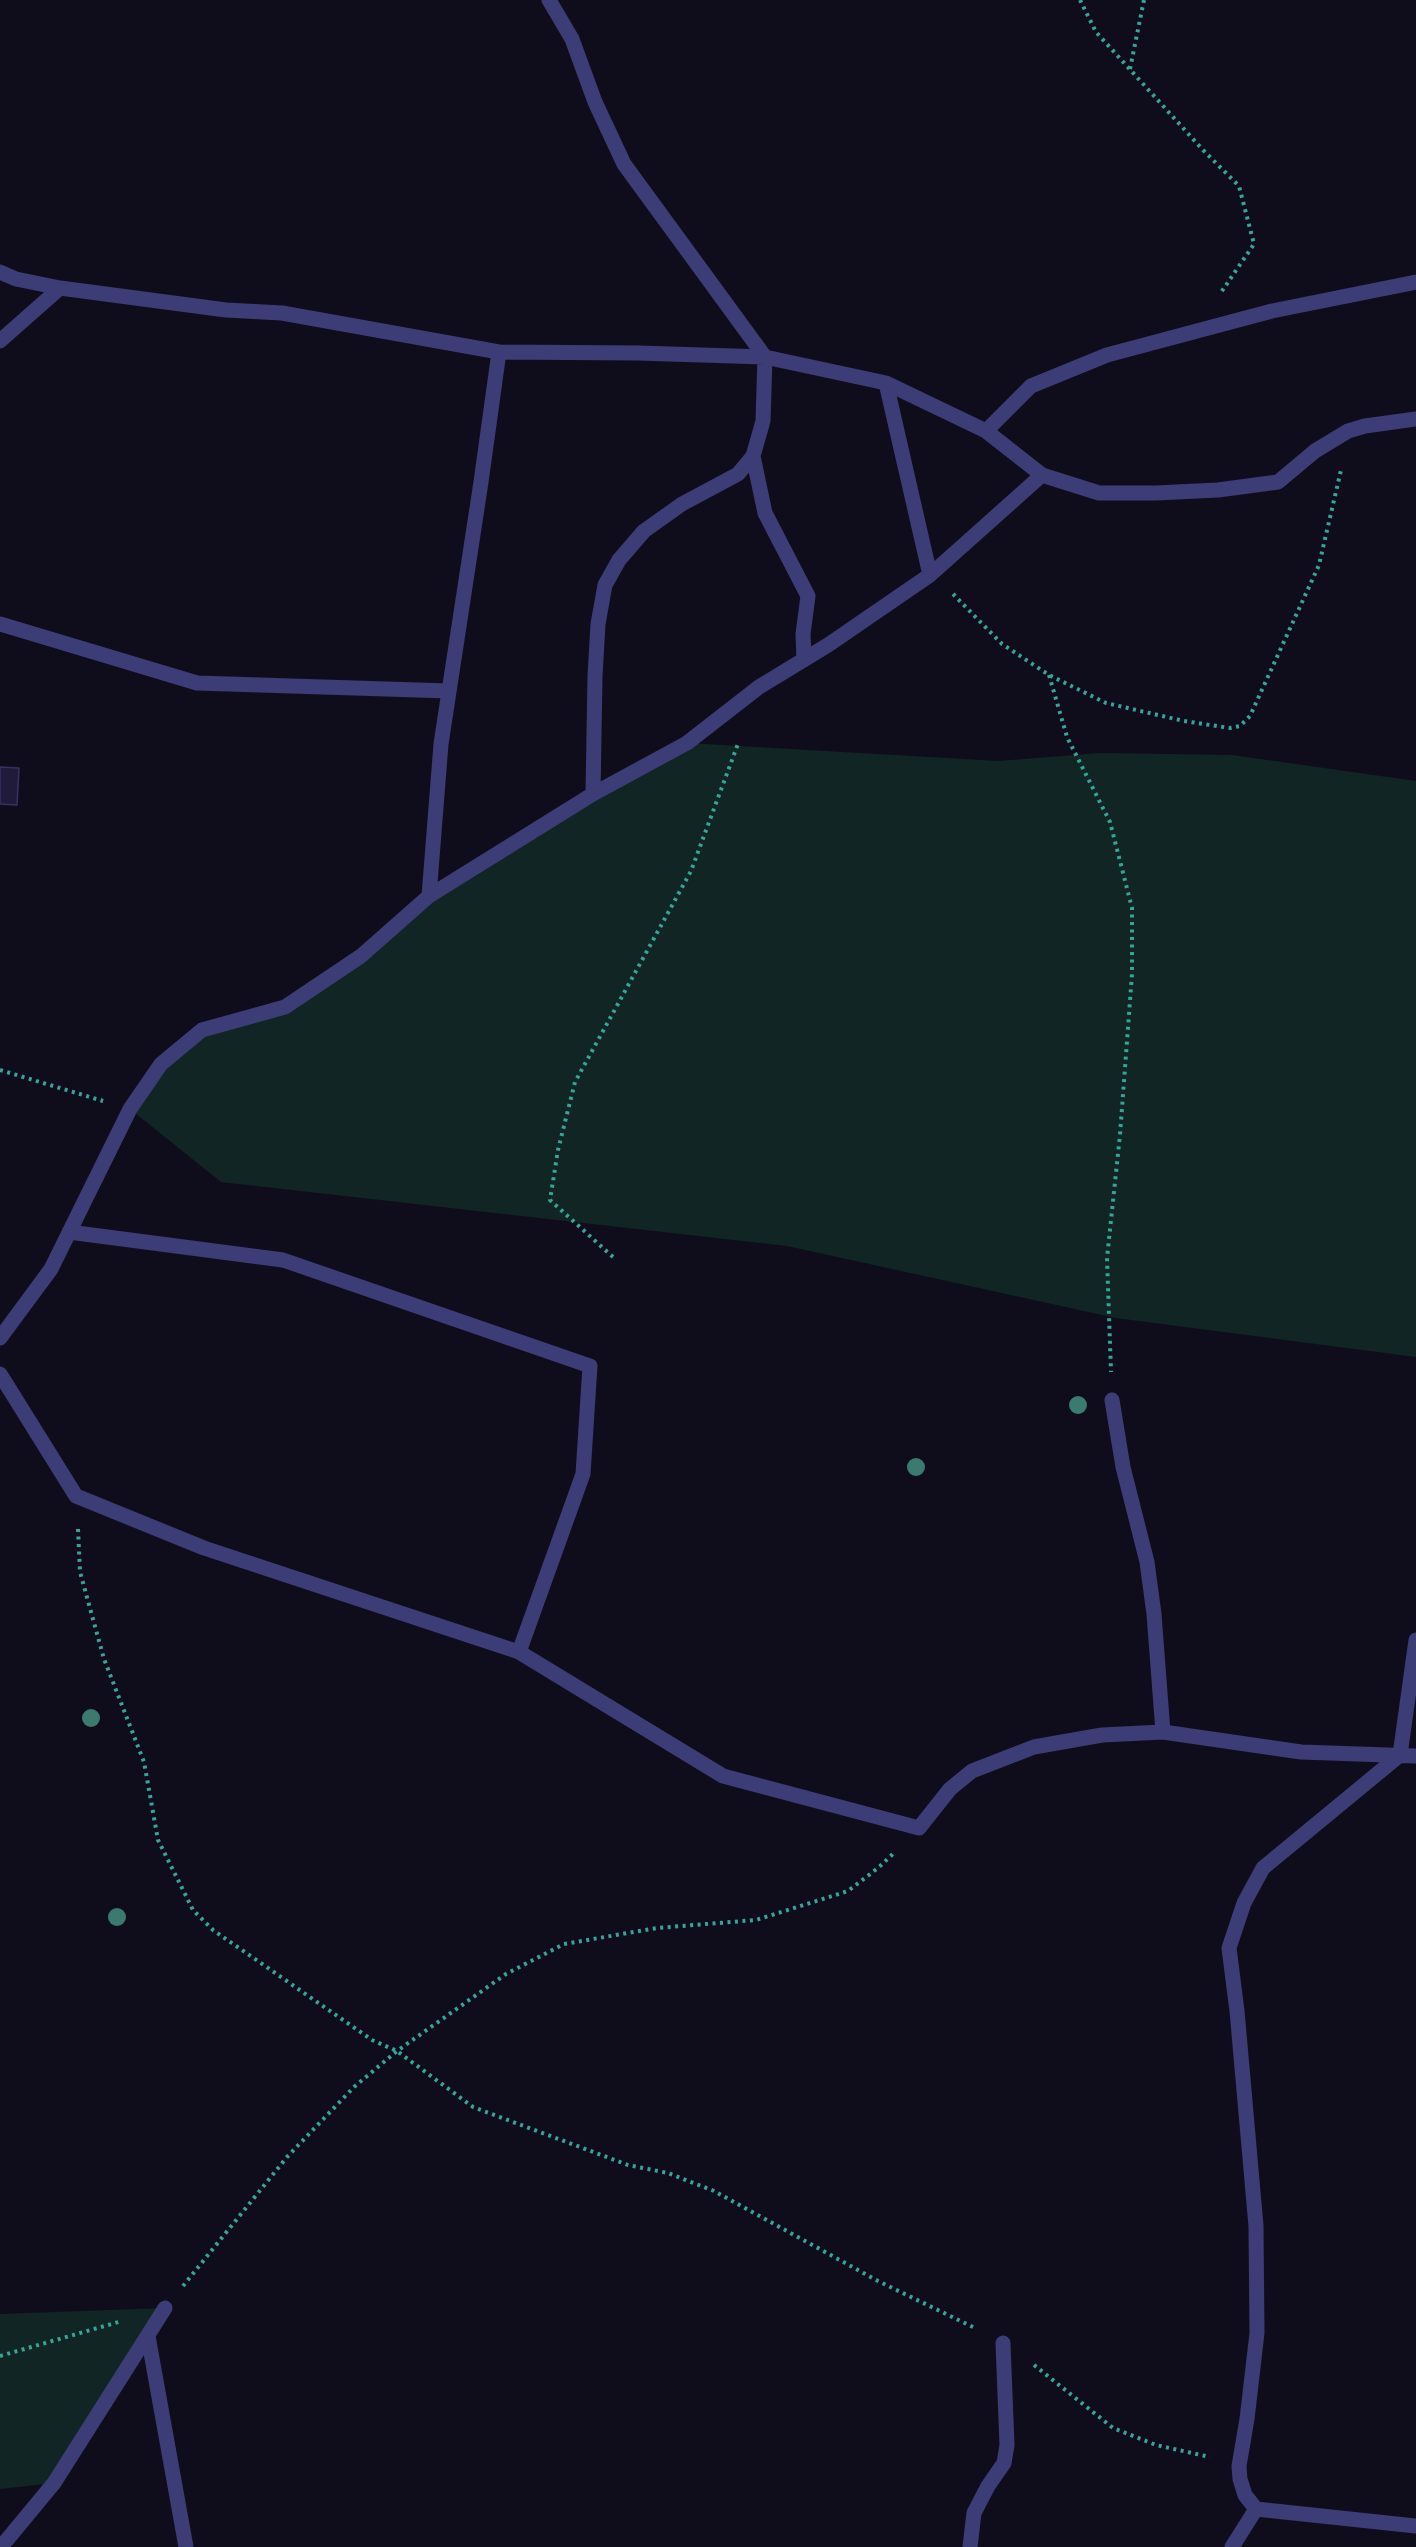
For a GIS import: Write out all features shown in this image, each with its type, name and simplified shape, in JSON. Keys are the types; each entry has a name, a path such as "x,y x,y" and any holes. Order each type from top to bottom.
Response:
{"street":[{"path":"549,0 572,39 595,102 624,164 765,357 763,421 753,456 738,474 682,504 644,531 619,560 605,585 598,624 595,676 593,794"},
{"path":"0,272 16,279 60,288 226,310 282,314 499,352 638,352 765,357 886,382 986,431 1042,475 1099,493 1218,490 1278,482 1315,451 1348,431 1365,426 1416,419"},
{"path":"986,431 1031,386 1107,355 1272,311 1416,282"},
{"path":"0,341 60,288"},
{"path":"429,896 436,799 448,691 482,482 499,352"},
{"path":"886,382 930,575"},
{"path":"753,456 765,513 808,596 803,634 804,660"},
{"path":"0,1338 51,1269 130,1109 161,1064 202,1030 285,1007 362,956 429,896 593,794 687,743 759,687 804,660 930,575 1042,475"},
{"path":"0,624 197,683 448,691"},
{"path":"69,1232 283,1260 590,1366 583,1474 519,1652"},
{"path":"0,1374 76,1496 204,1548 519,1652 723,1776 919,1828 950,1789 972,1772 1034,1747 1102,1735 1163,1732 1301,1752 1416,1756"},
{"path":"1112,1400 1123,1467 1147,1562 1154,1614 1163,1732"},
{"path":"1416,1640 1400,1755 1263,1868 1244,1903 1229,1948 1237,2011 1256,2226 1257,2333 1239,2466 1245,2495 1256,2508 1416,2526"},
{"path":"1,2547 54,2483 165,2308"},
{"path":"148,2336 186,2547"},
{"path":"970,2547 974,2513 988,2486 1004,2463 1007,2445 1003,2343"},
{"path":"1232,2547 1256,2508"}],"path":[{"path":"1080,0 1096,33 1239,186 1254,244 1193,332"},
{"path":"1130,69 1144,0"},
{"path":"930,575 1002,644 1049,675 1106,703 1184,721 1230,728 1240,726 1250,716 1319,565 1330,525 1348,431"},
{"path":"1049,675 1067,737 1110,822 1132,908 1132,974 1120,1135 1107,1258 1112,1400"},
{"path":"613,1257 550,1200 558,1149 575,1082 691,871 759,687"},
{"path":"0,1070 130,1109"},
{"path":"76,1496 80,1572 104,1659 144,1762 159,1840 183,1893 194,1910 213,1930 372,2040 397,2051 472,2107 628,2165 668,2173 714,2191 878,2280 1003,2343 1113,2428 1156,2445 1239,2466"},
{"path":"0,2356 165,2308 287,2157 354,2087 397,2051 506,1974 564,1944 657,1928 756,1920 848,1891 878,1868 919,1828"}],"green space":[{"path":"687,743 998,761 1101,753 1232,755 1416,781 1416,1357 1116,1318 787,1246 221,1182 130,1109 202,1030 285,1007 429,896"},
{"path":"165,2308 54,2483 0,2489 0,2314"}],"building":[{"path":"0,767 19,768 17,805 0,804"}]}
